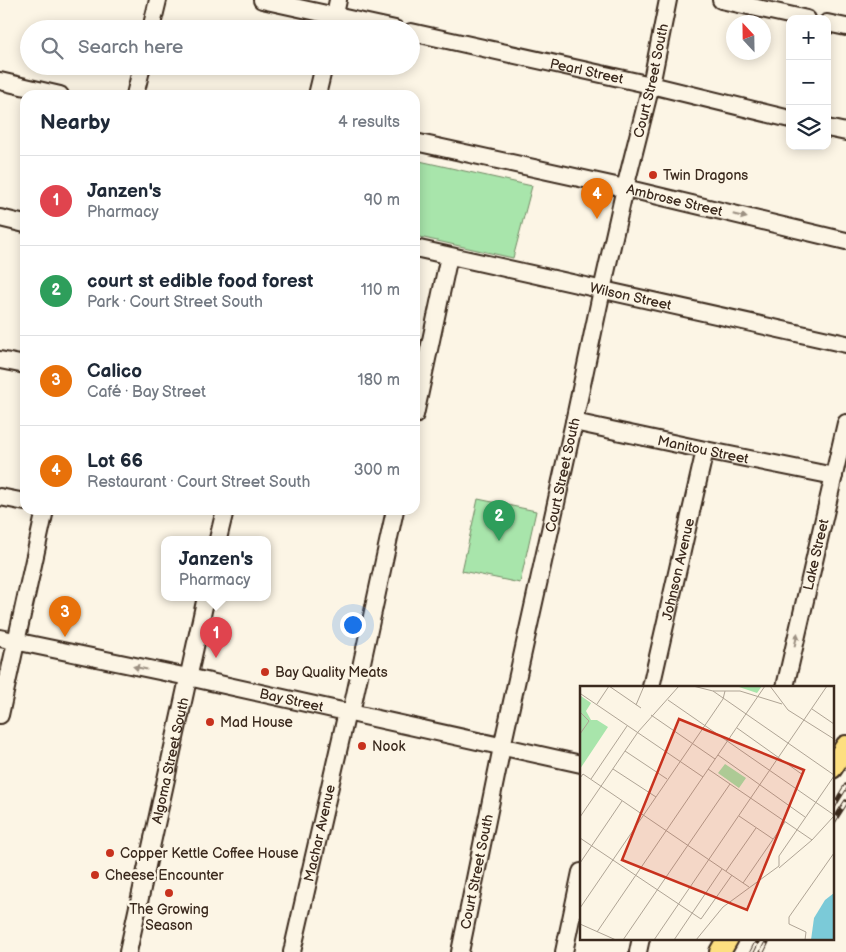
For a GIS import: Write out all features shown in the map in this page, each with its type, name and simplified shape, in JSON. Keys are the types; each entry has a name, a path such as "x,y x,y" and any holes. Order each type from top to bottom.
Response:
{"main road":[{"path":"834,765 846,746"},
{"path":"720,952 727,940"}],"street":[{"path":"153,20 158,0"},
{"path":"262,0 356,20"},
{"name":"Court Street South","path":"460,952 502,747 602,290 651,85 668,0"},
{"path":"721,0 789,15"},
{"path":"831,24 846,27"},
{"name":"Pearl Street","path":"420,34 651,85 786,118"},
{"path":"136,90 140,75"},
{"path":"318,90 322,75"},
{"path":"0,81 39,90"},
{"path":"831,129 846,132"},
{"name":"Ambrose Street","path":"420,143 625,188 846,241"},
{"path":"0,218 20,223"},
{"name":"Wilson Street","path":"420,249 846,344"},
{"path":"420,392 449,256"},
{"path":"0,360 20,364"},
{"name":"Manitou Street","path":"574,422 834,476"},
{"name":"Lake Street","path":"785,686 846,423"},
{"name":"Johnson Avenue","path":"651,686 705,450"},
{"path":"0,497 20,501"},
{"path":"0,715 44,515"},
{"path":"219,536 223,515"},
{"name":"Machar Avenue","path":"292,952 394,515"},
{"name":"Algoma Street South","path":"128,952 205,601"},
{"name":"Bay Street","path":"0,638 349,712 580,764"},
{"path":"564,952 580,877"}],"green space":[{"path":"420,161 532,186 513,258 420,237"},
{"path":"478,499 536,511 520,583 462,571"}],"railway":[{"path":"834,806 846,786"},
{"path":"834,821 846,802"},
{"path":"752,952 758,940"},
{"path":"762,952 768,940"}],"place":[{"name":"Twin Dragons","path":"653,175"},
{"name":"Lot 66","path":"597,219"},
{"name":"court st edible food forest","path":"499,541"},
{"name":"Calico","path":"65,637"},
{"name":"Janzen's","path":"216,658"},
{"name":"Bay Quality Meats","path":"265,672"},
{"name":"Mad House","path":"210,722"},
{"name":"Nook","path":"362,746"},
{"name":"Copper Kettle Coffee House","path":"110,853"},
{"name":"Cheese Encounter","path":"95,875"},
{"name":"The Growing Season","path":"169,893"}]}
